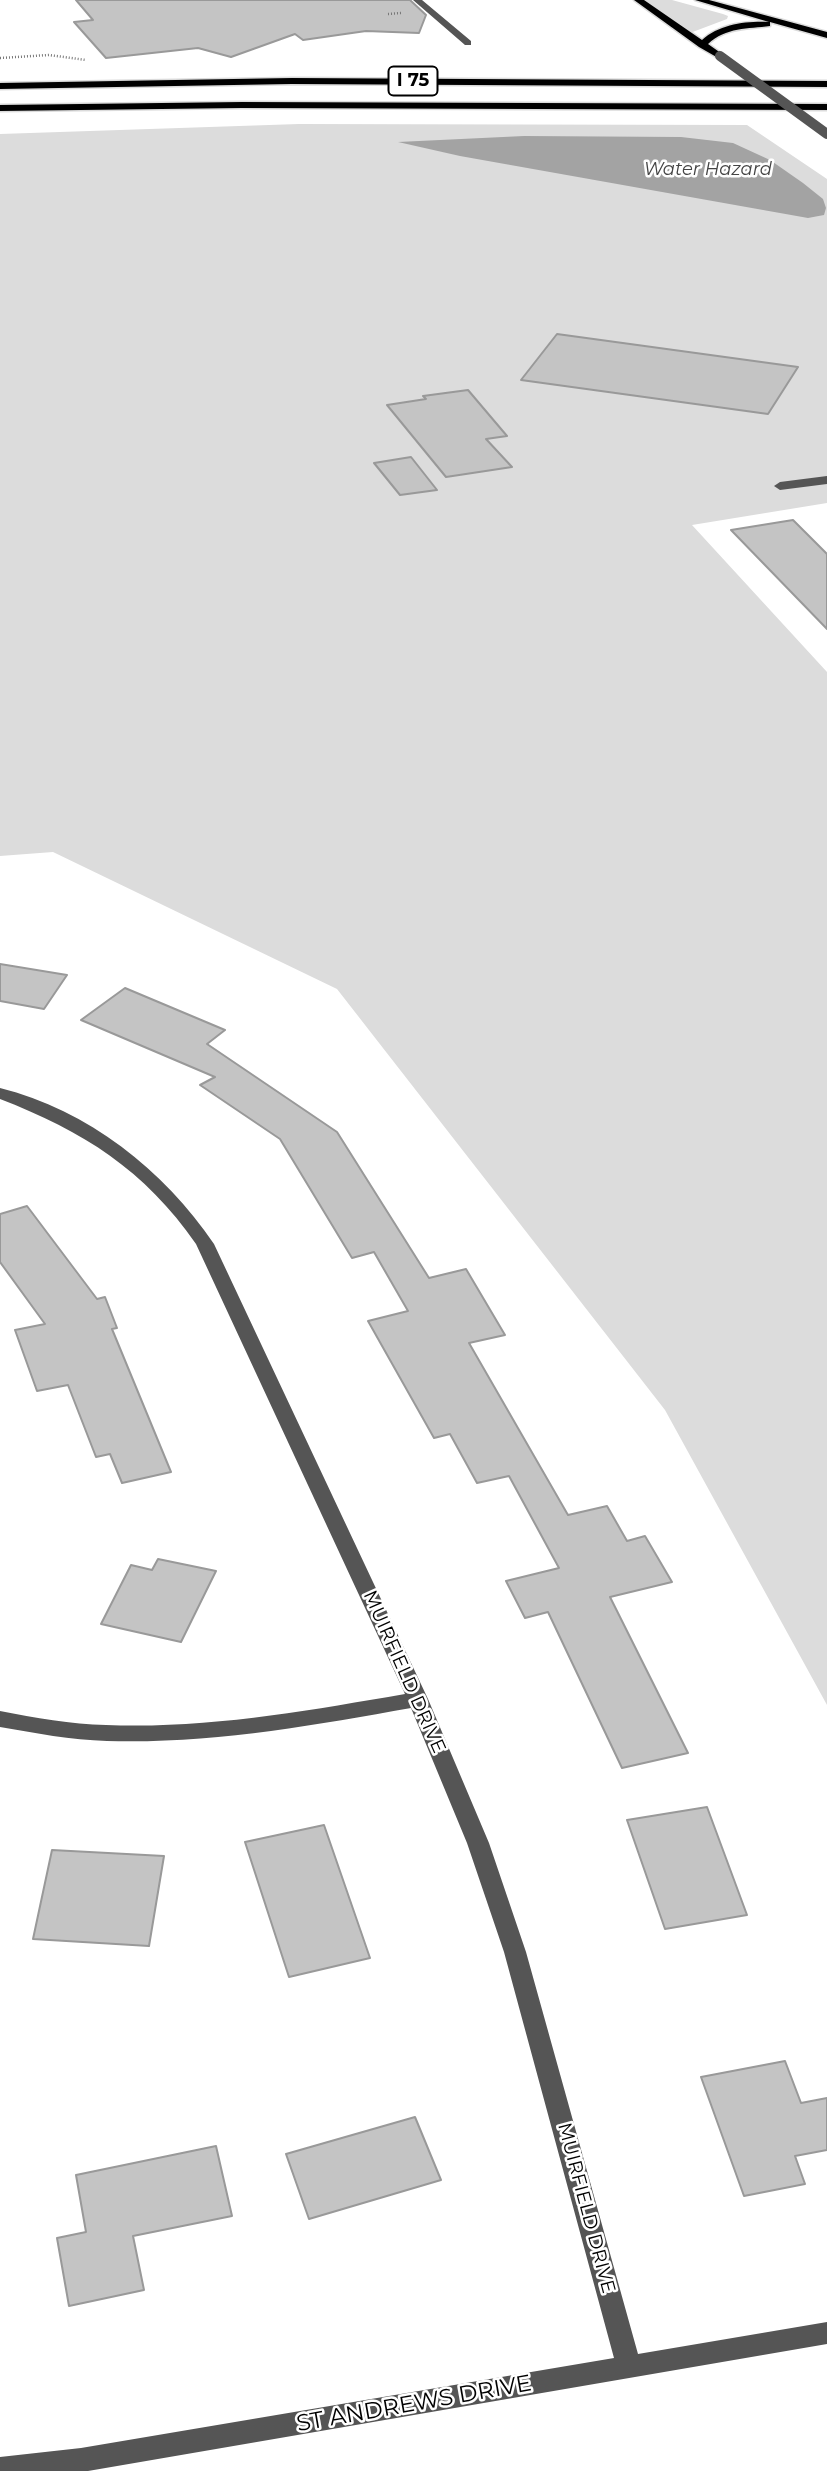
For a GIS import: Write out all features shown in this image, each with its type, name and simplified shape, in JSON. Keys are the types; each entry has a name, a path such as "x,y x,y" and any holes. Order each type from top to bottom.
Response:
{"highway":[{"name":"I 75","path":"0,86 360,81 827,84"},
{"name":"I 75","path":"0,108 242,105 827,107"}],"main road":[{"path":"638,0 720,56"},
{"path":"699,0 827,35"},
{"path":"702,45 707,38 724,30 781,24"}],"street":[{"path":"417,0 468,43"},
{"path":"720,56 827,134"},
{"path":"780,486 827,480"},
{"name":"MUIRFIELD DRIVE","path":"0,1093 72,1123 109,1144 143,1169 195,1228 273,1384 418,1699 478,1843 515,1952 629,2367"},
{"path":"0,1719 89,1732 158,1734 227,1730 295,1721 418,1699"},
{"name":"ST ANDREWS DRIVE","path":"0,2469 81,2460 827,2333"}],"shaded area":[{"path":"644,0 672,0 728,16 727,19 690,33"},
{"path":"299,124 747,125 827,179 827,503 692,525 827,672 827,1705 665,1410 337,989 53,852 0,856 0,134"}],"water":[{"name":"Water Hazard","path":"524,136 681,137 733,143 770,160 803,183 823,199 826,208 824,215 808,218 460,156 398,142"}],"building":[{"path":"76,0 410,0 426,15 419,33 366,31 303,40 295,34 231,57 198,48 106,58 74,22 93,20"},
{"path":"557,334 798,367 768,414 521,380"},
{"path":"468,390 507,436 486,439 512,467 446,477 387,405 426,399 423,396"},
{"path":"411,457 437,490 400,495 374,463"},
{"path":"793,520 827,554 827,629 731,530"},
{"path":"0,964 67,975 44,1009 0,1001"},
{"path":"125,988 225,1030 207,1044 337,1132 429,1278 466,1269 505,1335 469,1343 568,1515 607,1506 627,1541 645,1536 672,1582 610,1597 688,1753 622,1768 548,1612 525,1618 506,1581 559,1568 509,1476 477,1483 450,1434 434,1438 368,1321 408,1311 374,1252 352,1258 280,1139 200,1085 215,1077 81,1020"},
{"path":"27,1206 97,1299 105,1297 117,1328 112,1329 171,1472 122,1483 110,1454 96,1457 68,1385 37,1391 15,1330 45,1324 0,1262 0,1214"},
{"path":"158,1559 216,1571 181,1642 101,1624 131,1565 152,1570"},
{"path":"707,1807 747,1915 665,1929 627,1820"},
{"path":"324,1825 370,1958 289,1977 245,1842"},
{"path":"52,1850 164,1856 149,1946 33,1939"},
{"path":"785,2061 801,2103 827,2098 827,2150 795,2156 805,2184 744,2196 701,2077"},
{"path":"415,2117 441,2180 309,2219 286,2154"},
{"path":"216,2146 232,2216 133,2236 144,2290 69,2306 57,2238 86,2232 76,2175"}]}
